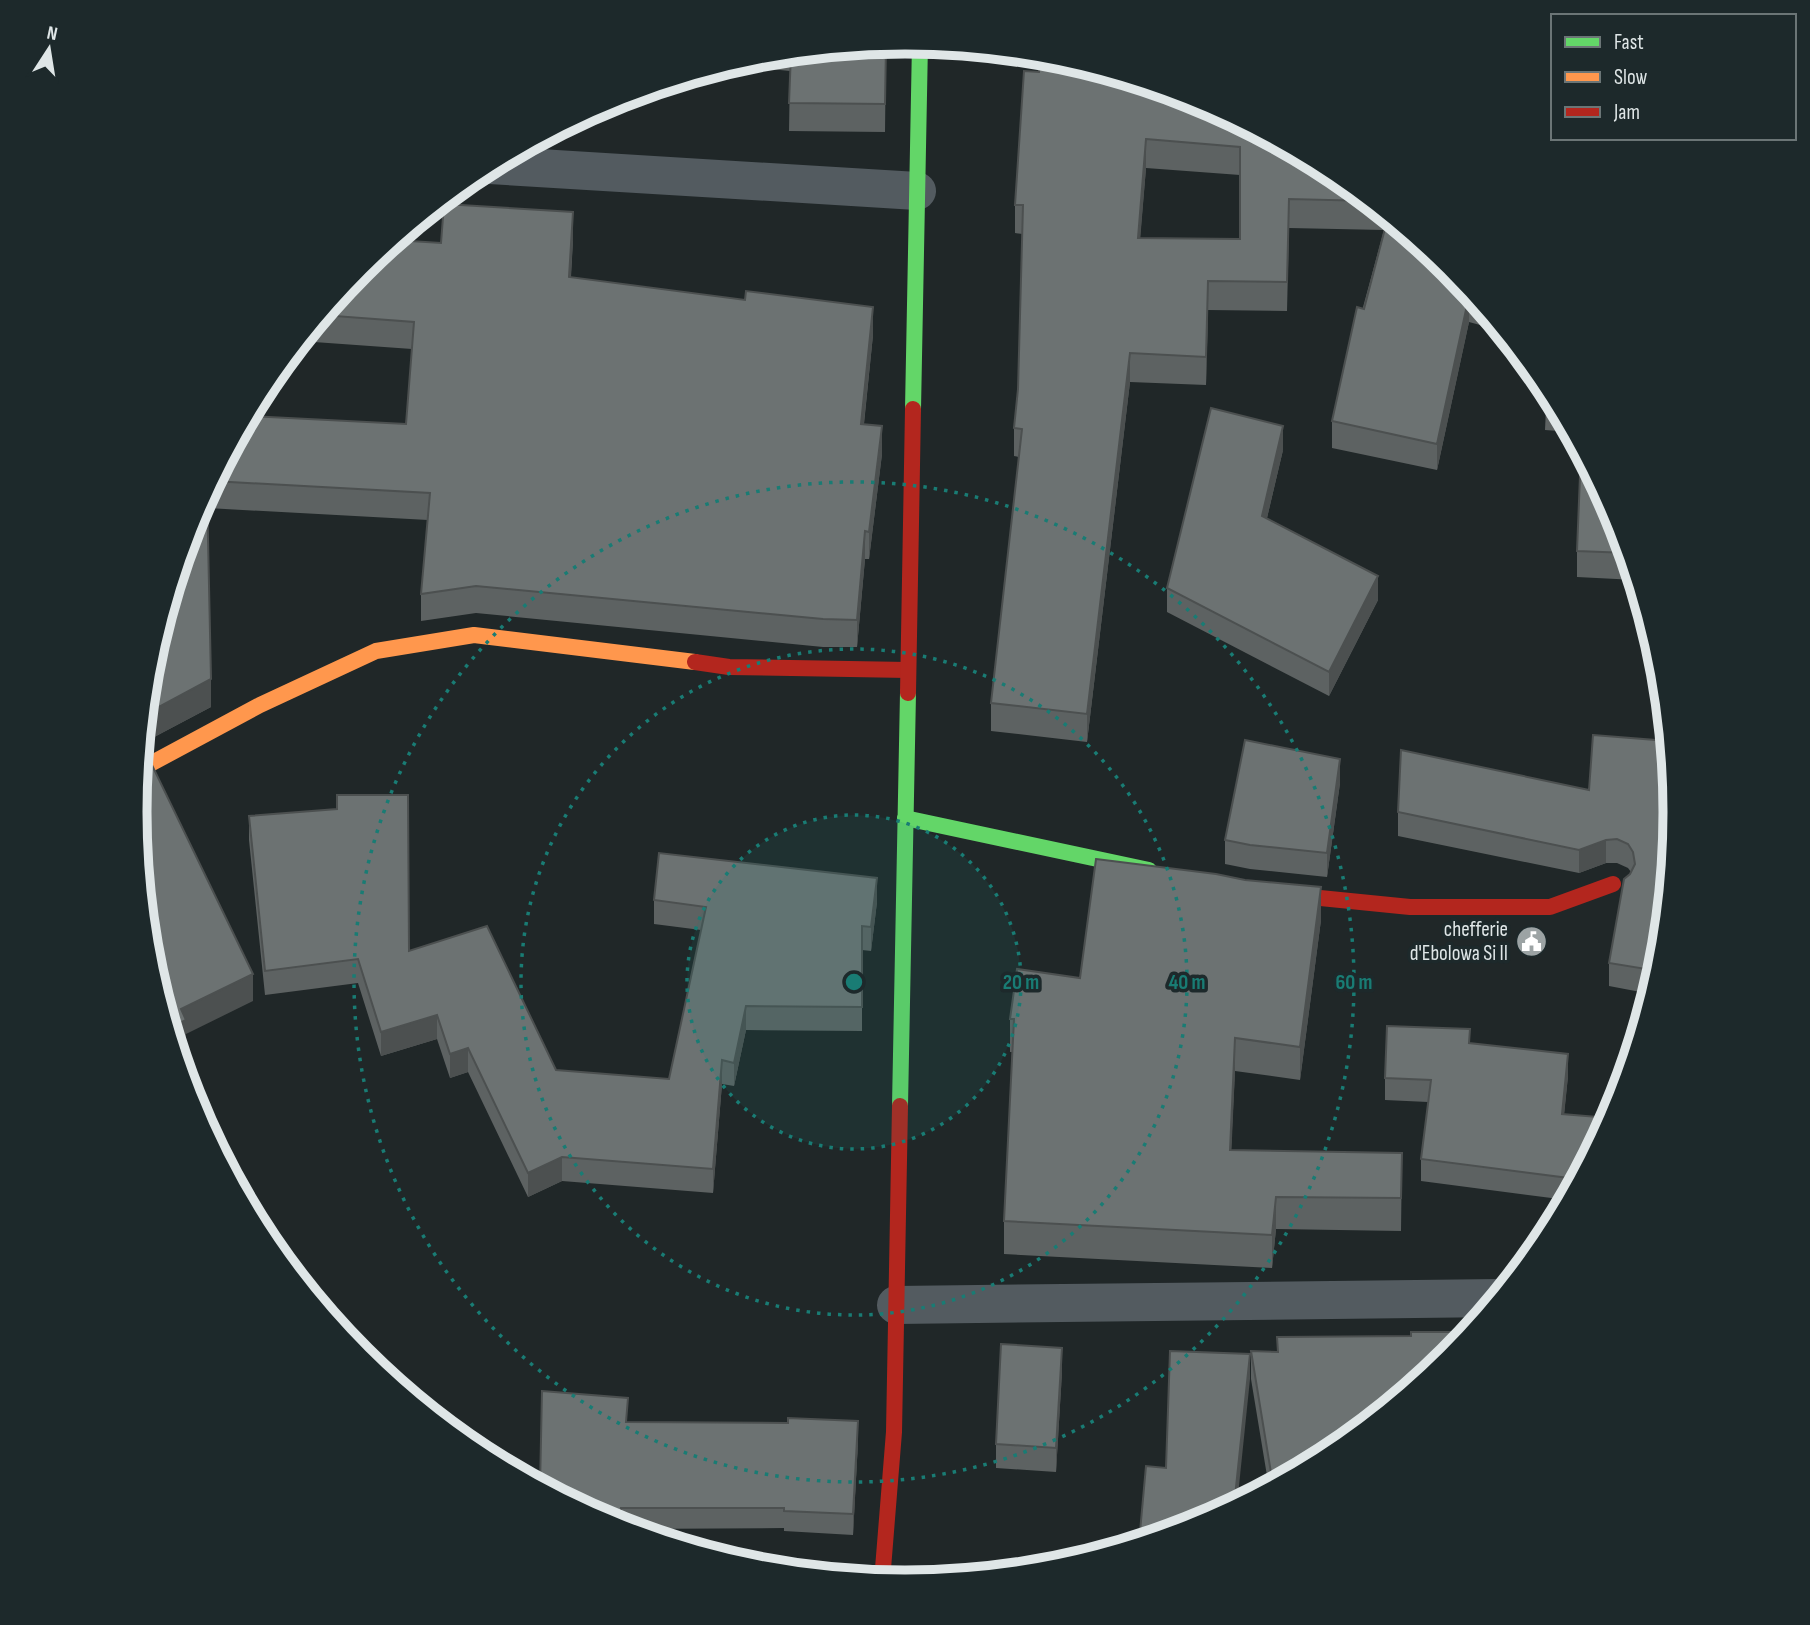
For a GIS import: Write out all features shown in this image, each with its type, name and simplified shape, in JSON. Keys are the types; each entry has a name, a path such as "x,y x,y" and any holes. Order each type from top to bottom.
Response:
{"main road":[{"path":"883,1570 894,1432 919,55"},
{"path":"148,765 260,705 376,651 474,635 636,653 729,667 908,670"},
{"path":"905,818 1168,874"},
{"path":"1247,891 1410,907 1550,908 1613,884"}],"street":[{"path":"510,166 917,191"},
{"path":"896,1305 1487,1298"}],"building":[{"path":"886,55 885,104 789,103 791,64"},
{"path":"1040,67 1101,80 1149,94 1195,112 1284,156 1352,201 1289,199 1287,282 1208,281 1206,357 1130,353 1087,714 991,703 1022,429 1014,428 1018,389 1023,205 1015,205 1024,71 1039,72","holes":["1146,139 1240,147 1240,239 1138,238"]},
{"path":"452,205 573,212 569,277 745,300 746,291 873,307 861,424 882,426 869,532 865,531 857,620 476,586 421,594 430,493 223,482 259,417 406,424 414,322 333,316 406,241 441,243 443,211"},
{"path":"1386,226 1441,276 1467,304 1437,444 1332,421 1357,307 1364,309"},
{"path":"1211,408 1283,426 1262,516 1378,576 1329,672 1167,588"},
{"path":"1580,468 1617,553 1577,551"},
{"path":"207,515 211,679 154,710 173,616"},
{"path":"1593,735 1660,740 1662,862 1647,969 1609,963 1624,879 1635,864 1628,844 1617,839 1606,840 1579,850 1398,812 1401,750 1589,790"},
{"path":"1245,740 1340,759 1327,853 1225,840"},
{"path":"148,762 253,974 181,1009 186,1020 178,1024 161,960 153,911 148,862"},
{"path":"337,795 408,795 409,951 487,926 556,1070 669,1079 706,907 654,900 659,853 877,878 871,927 862,926 862,1007 746,1006 734,1063 722,1060 713,1169 562,1157 528,1173 468,1048 450,1054 437,1015 381,1032 358,959 265,971 249,816 337,809"},
{"path":"1096,859 1245,880 1321,887 1300,1047 1235,1038 1230,1150 1402,1153 1401,1198 1276,1197 1272,1235 1004,1221 1014,1019 1010,1019 1017,969 1080,978"},
{"path":"1387,1026 1470,1029 1469,1043 1568,1054 1562,1114 1599,1117 1569,1178 1421,1159 1431,1080 1385,1078"},
{"path":"1411,1332 1457,1332 1405,1383 1367,1414 1271,1476 1251,1351 1278,1352 1277,1337 1411,1336"},
{"path":"1001,1344 1062,1348 1056,1448 996,1444"},
{"path":"1170,1351 1250,1354 1235,1495 1140,1534 1146,1466 1166,1468"},
{"path":"542,1391 628,1398 626,1422 788,1423 788,1418 858,1421 853,1514 784,1511 784,1508 621,1508 621,1515 540,1477"}],"traffic: fast":[{"path":"913,409 920,55"},
{"path":"900,1106 908,693"},
{"path":"905,818 1149,870"}],"traffic: slow":[{"path":"148,765 260,705 376,651 474,635 695,662"}],"traffic: jam":[{"path":"908,693 913,409"},
{"path":"695,662 729,667 908,670"},
{"path":"1270,893 1410,907 1550,907 1613,884"},
{"path":"883,1570 894,1432 900,1106"}],"place":[{"name":"chefferie d'Ebolowa Si II","path":"1531,941"}]}
